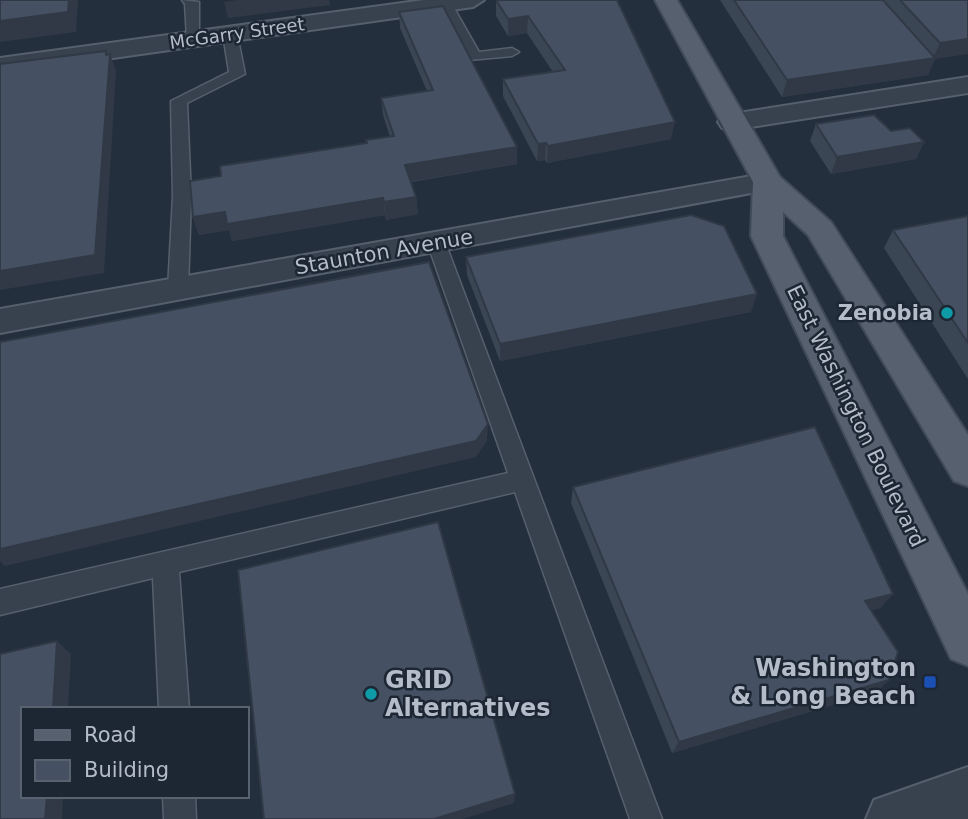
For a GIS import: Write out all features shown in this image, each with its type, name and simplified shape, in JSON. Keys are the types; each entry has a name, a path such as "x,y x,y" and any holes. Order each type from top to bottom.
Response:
{"main road":[{"path":"666,0 768,182 820,229 968,469"},
{"name":"East Washington Boulevard","path":"768,182 767,236 968,643"}],"street":[{"name":"McGarry Street","path":"0,66 473,0"},
{"path":"732,122 968,85"},
{"name":"Staunton Avenue","path":"0,321 768,182"},
{"path":"893,819 968,794"}],"lane":[{"path":"190,0 194,39"},
{"path":"431,4 474,57 512,52"},
{"path":"178,289 182,196 179,101 237,74 230,34"},
{"path":"436,242 646,819"},
{"path":"0,602 523,480"},
{"path":"165,564 174,707"},
{"path":"179,798 180,819"}],"building":[{"path":"0,0 69,0 68,12 0,21"},
{"path":"496,0 617,0 675,122 548,146 546,143 538,144 503,79 565,70 528,16 508,19"},
{"path":"734,0 883,0 935,58 787,80"},
{"path":"900,0 968,0 968,39 940,43"},
{"path":"443,6 517,147 405,165 416,197 384,202 383,198 227,224 225,212 193,217 190,181 221,176 220,166 367,143 366,140 394,136 381,98 433,90 399,12"},
{"path":"106,51 106,55 110,54 95,255 0,271 0,64"},
{"path":"874,115 891,131 910,128 924,142 837,157 816,124"},
{"path":"691,215 724,226 757,294 500,344 466,257"},
{"path":"968,216 968,343 893,230"},
{"path":"429,262 488,424 476,441 0,549 0,342"},
{"path":"815,427 893,594 865,601 898,652 889,680 679,742 573,487"},
{"name":"GRID Alternatives","path":"438,522 515,794 434,819 264,819 238,570"},
{"path":"57,641 53,707 21,707 21,798 47,798 45,819 0,819 0,654"}],"place":[{"name":"Zenobia","path":"947,313"},
{"name":"Washington & Long Beach","path":"930,682"},
{"name":"GRID Alternatives","path":"371,694"}]}
